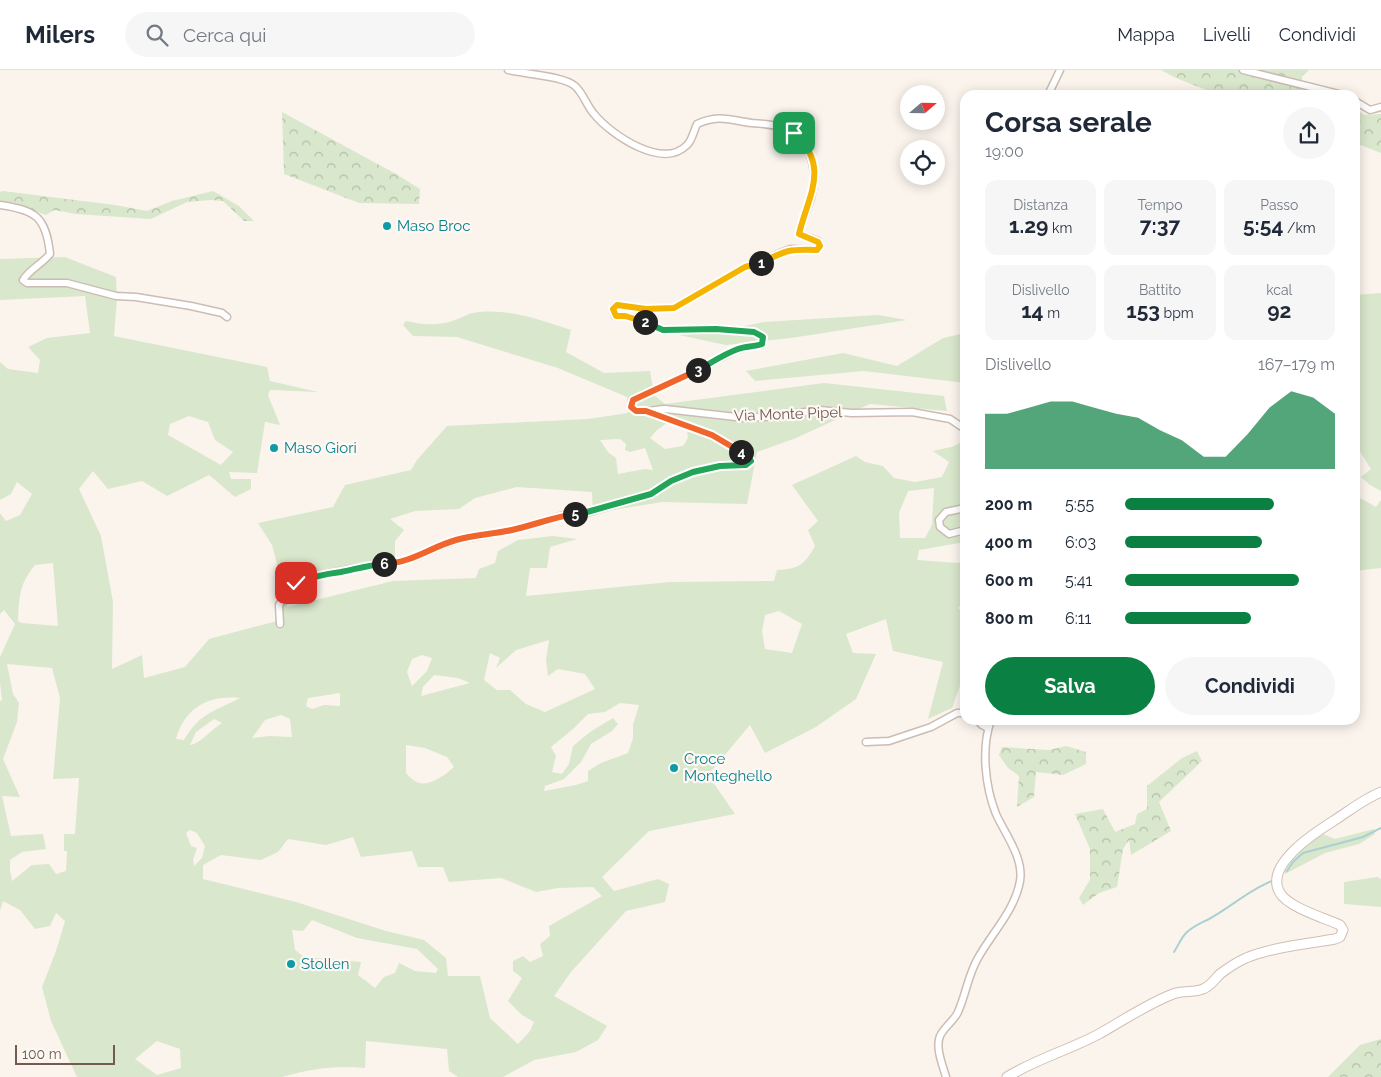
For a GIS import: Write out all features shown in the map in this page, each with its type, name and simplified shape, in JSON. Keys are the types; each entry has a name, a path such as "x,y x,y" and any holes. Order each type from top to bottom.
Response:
{"street":[{"path":"280,624 279,605 296,583 311,577 372,564 392,564 416,558 456,540 513,530 564,515 587,512 651,494 671,481 693,472 720,466 746,465 751,461 746,454 712,435 646,411 636,411 631,407 633,400 738,349 750,346 756,347 762,344 763,337 754,332 716,329 663,330 646,322 625,316 616,316 613,309 617,305 646,309 674,308 745,267 761,263 791,249 817,250 820,246 818,242 799,234 803,217 811,198 814,179 809,150 798,137 784,128 719,117 709,118 697,124 688,145 674,153 649,151 633,146 608,128 593,114 576,86 565,80 508,70"},
{"path":"1050,90 1060,70"},
{"path":"1243,70 1323,90"},
{"path":"1360,104 1370,110 1381,107"},
{"path":"0,205 17,208 36,216 46,230 50,254 43,263 28,273 22,280 27,283 67,283 116,296 191,306 222,313 227,317"},
{"name":"Via Monte Pipel","path":"646,411 665,409 745,418 819,410 852,413 912,412 950,419 960,426"},
{"path":"960,509 946,512 939,520 940,527 949,534 960,531"},
{"path":"866,742 889,741 931,727 960,713"},
{"path":"982,725 988,728"},
{"path":"946,1077 938,1044 940,1036 957,1015 977,959 1007,912 1020,881 1020,871 1014,850 996,812 990,794 986,739 989,725"},
{"path":"1007,1077 1025,1065 1060,1053 1172,994 1183,991 1202,990 1212,984 1228,968 1246,958 1340,937 1342,930 1340,925 1285,900 1277,888 1278,874 1282,865 1295,849 1309,837 1381,792"}],"green space":[{"path":"1161,70 1309,70 1302,76 1302,90 1206,90"},
{"path":"282,112 420,189 419,204 359,203 284,174"},
{"path":"1360,112 1365,115 1381,114 1381,153 1360,145"},
{"path":"213,191 239,206 254,221 244,221 223,201 211,200 187,202 151,219 76,214 54,210 46,215 11,202 0,208 0,192 115,205 147,211 172,201"},
{"path":"65,257 116,277 117,299 114,336 267,367 270,381 318,392 270,390 268,395 280,425 265,422 257,473 229,472 231,479 251,479 251,489 235,497 209,475 167,496 142,481 108,489 93,471 79,489 101,536 113,602 112,669 142,655 144,678 185,667 209,639 277,621 282,583 272,545 258,523 333,507 345,485 411,470 417,460 447,426 588,419 628,413 627,397 558,368 457,337 413,336 403,325 406,321 437,324 473,313 498,312 523,315 571,330 566,352 604,373 650,371 654,395 665,404 824,383 944,396 947,411 870,404 796,438 757,452 747,504 663,502 593,513 592,492 517,487 475,498 459,509 415,511 390,519 404,530 395,541 395,557 290,581 287,607 393,581 476,578 479,569 495,563 498,551 518,540 553,536 577,539 550,547 547,568 530,568 526,596 670,582 774,581 777,570 800,565 808,558 815,546 808,530 818,521 792,485 856,456 865,462 883,466 894,478 915,482 942,477 949,462 933,451 960,442 960,543 919,550 917,560 960,562 960,606 958,608 960,609 960,686 952,708 928,719 943,662 893,651 886,619 846,634 853,653 876,654 856,699 816,727 765,753 750,725 708,775 735,814 649,831 602,877 614,891 658,879 669,884 665,902 626,911 571,972 554,996 607,1026 598,1040 576,1052 534,1060 503,1077 458,1077 449,1071 447,1049 366,1041 365,1068 323,1068 282,1077 77,1077 51,1021 42,987 65,921 56,913 50,926 35,929 20,910 3,901 0,911 0,701 2,700 0,657 15,624 4,610 0,614 0,513 6,521 20,515 32,494 17,482 11,494 0,500 0,362 8,369 38,373 40,360 28,347 47,338 90,333 85,296 0,300 0,259","holes":["189,416 208,422 215,440 233,452 221,465 168,435 170,424","667,423 687,430 688,438 683,446 665,449 650,438","620,439 626,444 625,450 630,452 645,448 653,470 645,469 618,474 616,458 608,452 600,440","934,488 932,525 925,538 900,538 899,513 908,491","53,563 58,626 18,621 23,585 35,565","779,611 802,624 792,653 765,649 762,631 765,615","549,640 546,660 548,676 558,669 585,674 595,689 545,712 526,704 510,690 497,690 484,680 490,653 500,658 496,668 516,650","422,655 432,658 427,671 412,686 407,672 412,659","7,664 52,668 60,698 53,779 79,778 75,834 64,834 64,851 67,851 66,871 56,874 49,864 32,865 12,881 10,860 22,852 46,849 43,834 11,836 2,796 20,797 3,759 17,722 19,703 13,694","434,675 458,678 470,683 421,696 423,687","340,693 340,706 324,705 312,709 306,706 308,698","240,698 208,714 196,724 184,740 176,739 185,719 192,711 208,701","620,703 639,705 633,725 633,738 628,753 601,763 588,771 588,781 544,791 545,786 564,779 581,762 591,744 612,731 618,724 613,718 590,732 573,746 569,764 562,774 552,772 556,756 551,747 588,714 605,712","281,715 290,719 292,737 270,736 252,738 265,720","214,719 222,723 202,739 190,745 196,732","406,745 425,748 447,757 454,767 436,780 425,783 415,781 406,773","190,830 197,833 205,846 202,858 194,866 193,860 197,848 191,846 186,833","353,837 361,857 412,851 418,867 443,867 449,882 501,878 536,892 558,888 593,887 602,896 549,926 550,936 540,944 543,956 530,962 523,956 513,961 513,971 522,978 508,1001 522,1015 534,1022 530,1031 518,1044 490,1018 480,976 448,976 446,958 424,940 386,931 296,902 203,879 203,865 221,855 261,860 278,852 288,839 326,845","312,920 357,938 417,949 438,969 436,973 415,971 399,963 395,973 384,977 375,988 358,975 361,962 304,957 295,950 292,930 303,931","157,1041 180,1049 181,1068 157,1075 135,1059"]},
{"path":"1381,293 1381,491 1361,477 1371,469 1360,452 1360,295"},
{"path":"878,315 907,320 791,338 726,345 679,335 694,330 714,332 764,322"},
{"path":"960,334 960,382 864,371 755,381 746,371 843,353 897,366 943,338"},
{"path":"1360,498 1376,507 1381,500 1381,568 1360,570"},
{"path":"1066,746 1086,752 1086,764 1063,775 1036,772 1034,797 1017,807 1019,776 1008,768 999,755 1002,747 1049,750"},
{"path":"1197,751 1202,761 1159,802 1171,831 1131,855 1129,840 1123,849 1117,887 1099,893 1083,905 1079,898 1090,880 1090,849 1075,814 1103,809 1115,832 1135,824 1137,814 1147,809 1147,786 1182,758"},
{"path":"1374,829 1375,834 1359,844 1325,853 1285,874 1283,869 1295,852 1323,834 1335,839"},
{"path":"1377,877 1381,879 1381,907 1344,904 1344,882"},
{"path":"1381,1039 1381,1077 1328,1077 1360,1045"}],"waterway":[{"path":"1287,871 1303,853 1363,837 1381,828"},
{"path":"1174,952 1184,935 1191,928 1272,881"}],"place":[{"name":"Maso Broc","path":"387,226"},
{"name":"Maso Giori","path":"274,448"},
{"name":"Croce Monteghello","path":"674,768"},
{"name":"Stollen","path":"291,964"}],"route":[{"path":"296,583 311,577 342,572 372,564 392,564 416,558 456,540 513,530 564,515 587,512 651,494 671,481 693,472 720,466 746,465 751,461 746,454 712,435 646,411 636,411 631,407 633,400 642,395 656,390 738,349 750,346 756,347 762,344 763,337 754,332 716,329 663,330 646,322 625,316 616,316 613,309 617,305 646,309 674,308 745,267 761,263 791,249 817,250 820,246 818,242 799,234 803,217 811,198 814,179 809,150 794,133"}]}
